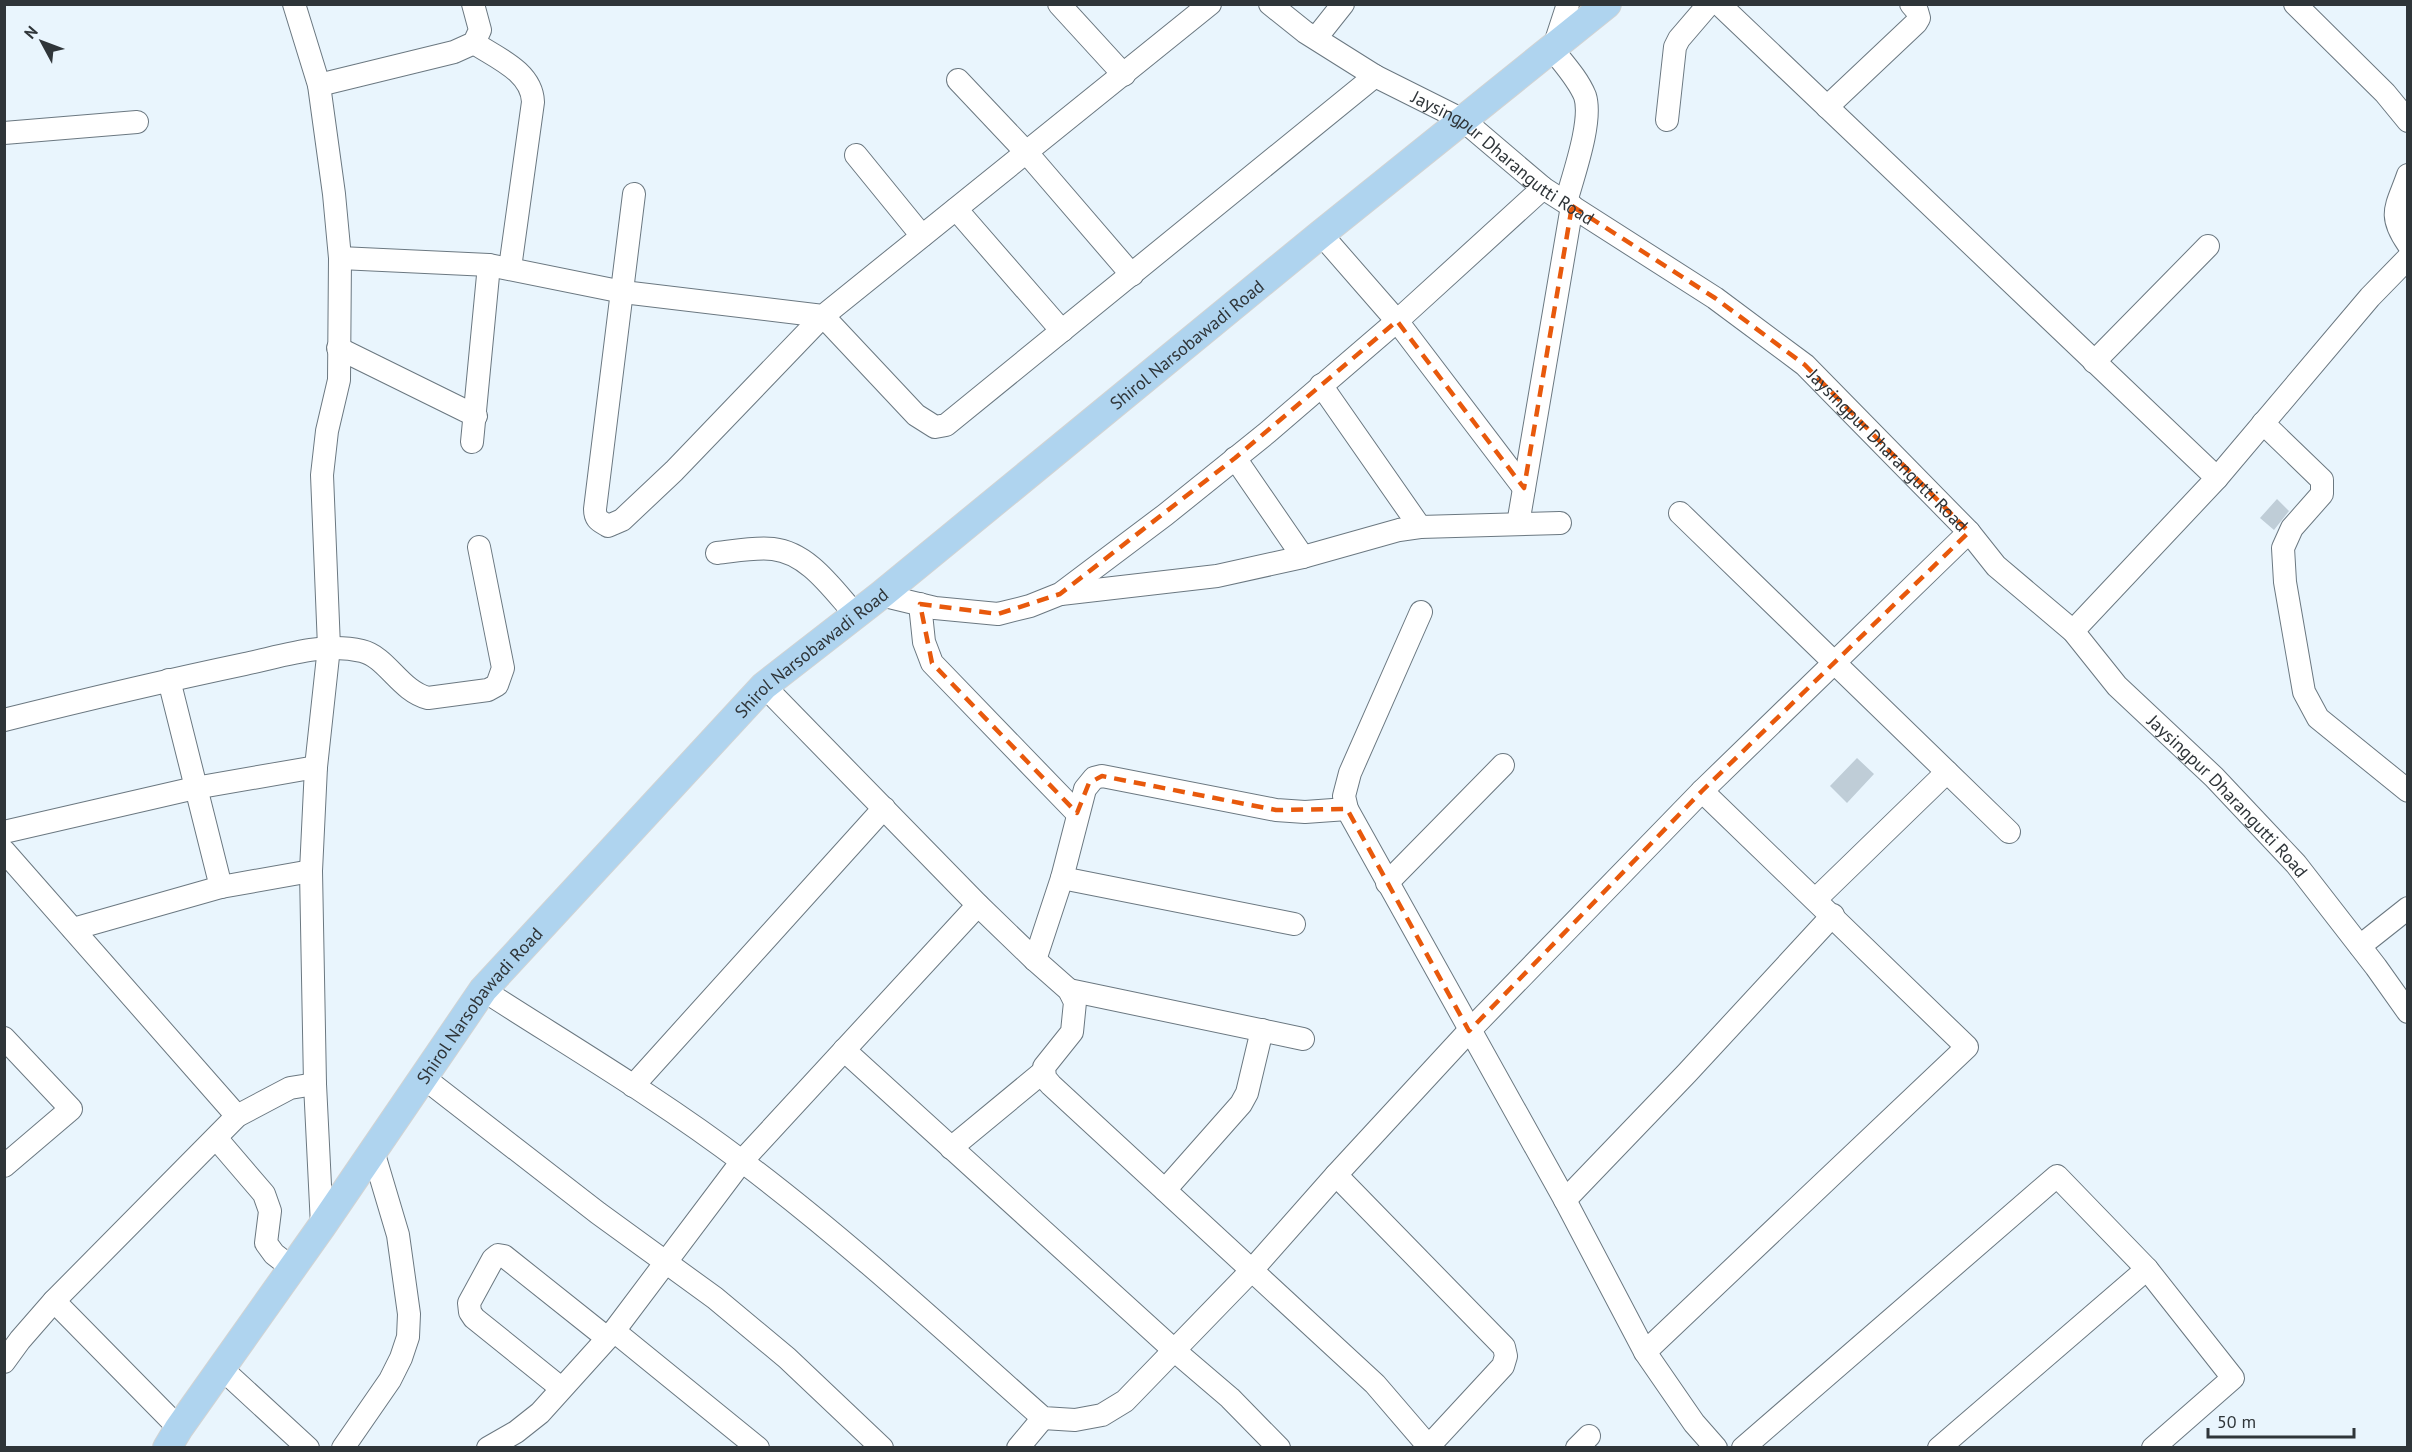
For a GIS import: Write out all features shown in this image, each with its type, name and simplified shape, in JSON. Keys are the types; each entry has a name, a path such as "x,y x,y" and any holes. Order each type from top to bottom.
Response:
{"main road":[{"name":"Shirol Narsobawadi Road","path":"173,1438 322,1226 483,990 764,686 881,595 1321,234 1553,50 1607,4"}],"street":[{"path":"294,4 319,85 340,258 339,380 327,431 322,476 329,647 316,767 311,871 315,1084 322,1226"},
{"path":"319,85 454,52 474,43 480,30 473,4"},
{"path":"1059,4 1124,75"},
{"path":"634,194 595,509 598,521 608,526 622,520 674,471 823,316 1210,4"},
{"name":"Jaysingpur Dharangutti Road","path":"1270,4 1316,38 1375,76 1463,120 1543,188 1715,298 1804,366 1969,532 1996,566 2073,631 2117,686 2214,777 2296,864 2408,1012"},
{"path":"1316,38 1343,4"},
{"path":"1518,524 1569,204 1587,121 1587,106 1580,86 1553,50 1569,4"},
{"path":"1667,120 1675,47 1679,39 1709,4"},
{"path":"1719,4 2217,478"},
{"path":"1827,107 1916,23 1919,18 1911,4"},
{"path":"2295,4 2385,93 2408,121"},
{"path":"472,442 500,267 533,102 533,91 518,72 474,43"},
{"path":"340,258 500,267 623,292 823,316 915,415 935,427 946,425 1375,76"},
{"path":"958,80 1027,153 1132,275"},
{"path":"4,133 137,123"},
{"path":"856,154 922,236"},
{"path":"2408,175 2394,219 2408,244"},
{"path":"1060,594 1235,458 1397,321 1543,188"},
{"path":"956,209 1062,331"},
{"path":"1321,234 1397,321 1524,488"},
{"path":"2094,362 2208,246"},
{"path":"2073,631 2217,478 2384,282 2408,258"},
{"path":"338,348 476,416"},
{"path":"1321,385 1420,527"},
{"path":"2263,423 2322,480 2322,494 2292,528 2283,548 2285,582 2304,692 2318,718 2408,791"},
{"path":"1235,458 1303,557"},
{"path":"1680,513 2009,832"},
{"path":"881,595 920,604 998,614 1030,606 1060,594 1217,576 1303,557 1399,530 1420,527 1560,523"},
{"path":"483,990 633,1086 742,1161 842,1240 1043,1418 1075,1420 1102,1415 1125,1401 1175,1351 1252,1270 1469,1030 1702,791 1969,532"},
{"path":"4,720 169,680 329,647 369,654 411,691 428,698 488,690 497,685 503,668 479,547"},
{"path":"717,553 770,549 785,551 800,557 856,615"},
{"path":"920,604 924,642 932,663 1077,813"},
{"path":"1421,612 1350,773 1344,796 1347,809 1565,1200 1645,1352 1694,1424 1716,1448"},
{"path":"169,680 221,887"},
{"path":"764,686 978,905 1069,990 1075,1002 1072,1032 1044,1067 1043,1072 951,1148"},
{"path":"1387,883 1503,765"},
{"path":"4,832 195,788 316,767"},
{"path":"1816,899 1947,772"},
{"path":"1035,960 1062,878 1077,813 1089,783 1094,778 1102,776 1276,810 1305,812 1347,809"},
{"path":"1645,1352 1966,1047 1833,915 1702,791"},
{"path":"633,1086 884,808"},
{"path":"4,851 237,1116"},
{"path":"73,929 221,887 311,871"},
{"path":"1062,878 1294,924"},
{"path":"488,1448 529,1423 610,1335 742,1161 978,905"},
{"path":"2360,946 2408,908"},
{"path":"1565,1200 1687,1073 1833,915"},
{"path":"1069,990 1304,1039"},
{"path":"1165,1190 1241,1104 1247,1093 1262,1030"},
{"path":"4,1038 71,1109 4,1166"},
{"path":"844,1050 1175,1351 1230,1398 1279,1448"},
{"path":"1043,1072 1051,1085 1375,1384 1429,1447 1503,1366 1506,1356 1503,1347 1336,1175"},
{"path":"424,1078 715,1299 787,1358 882,1448"},
{"path":"4,1362 54,1301 237,1116 290,1088 315,1084"},
{"path":"216,1138 264,1194 270,1211 266,1242 274,1254 292,1268"},
{"path":"343,1448 390,1380 408,1337 409,1314 398,1235 373,1151"},
{"path":"1743,1448 2056,1176 2147,1269 2232,1378 2153,1448"},
{"path":"561,1388 474,1318 470,1312 469,1304 493,1259 498,1255 504,1256 758,1448"},
{"path":"1939,1448 2147,1269"},
{"path":"54,1301 173,1438"},
{"path":"221,1368 308,1448"},
{"path":"1018,1448 1043,1418"}],"highlighted area":[{"path":"1572,206 1715,298 1805,365 1969,532 1702,791 1469,1031 1347,809 1276,810 1102,776 1089,783 1077,813 932,663 920,604 998,614 1060,594 1235,458 1397,321 1524,488"}],"building":[{"path":"2277,499 2289,511 2274,530 2260,518"},
{"path":"1857,758 1874,774 1847,803 1830,786"}]}
